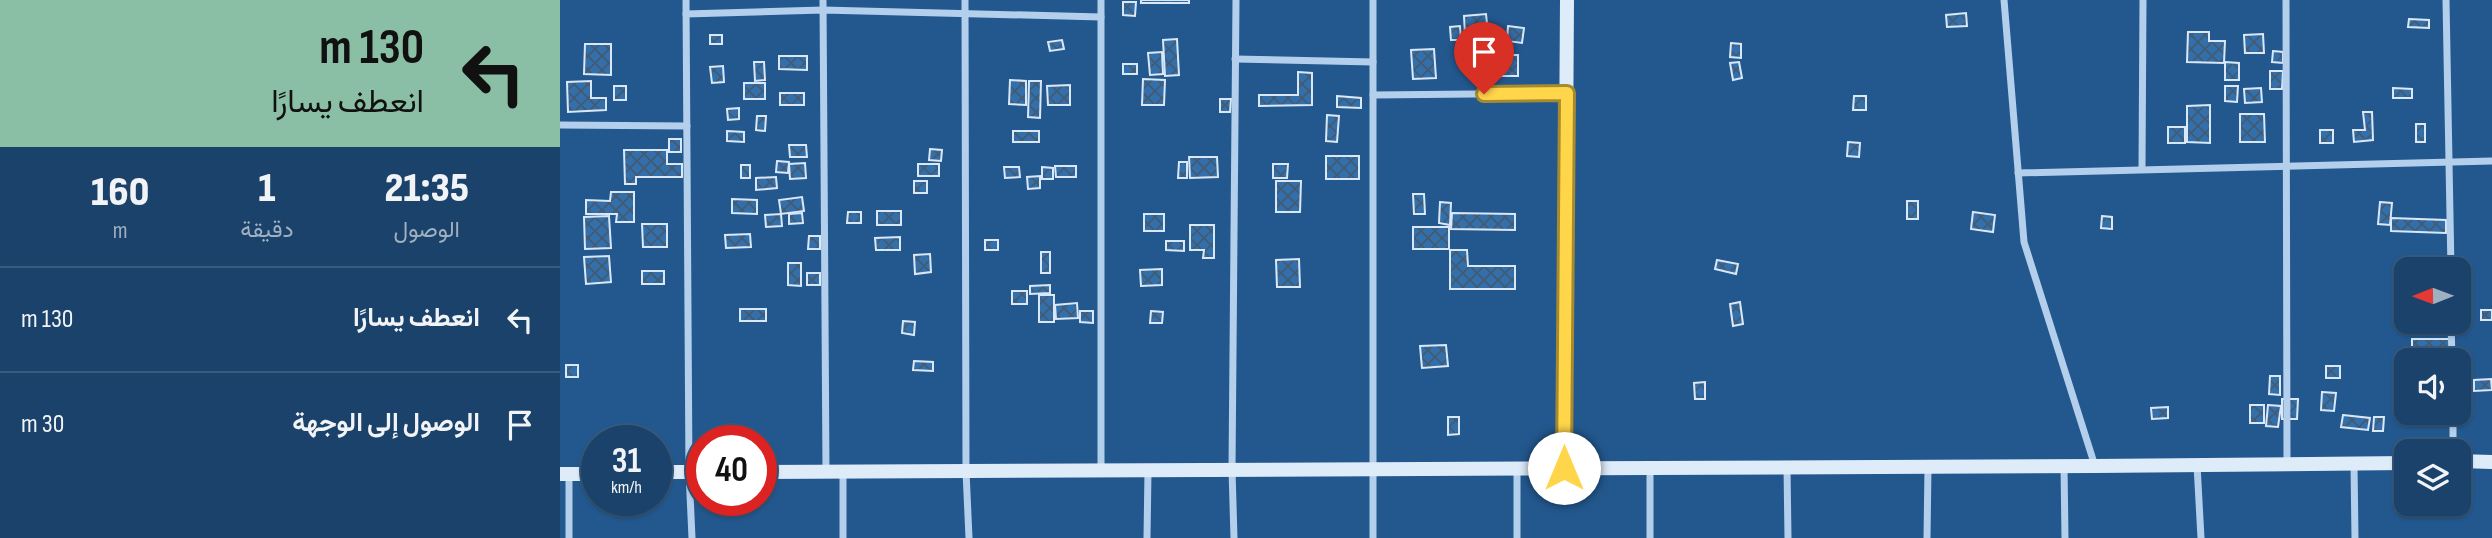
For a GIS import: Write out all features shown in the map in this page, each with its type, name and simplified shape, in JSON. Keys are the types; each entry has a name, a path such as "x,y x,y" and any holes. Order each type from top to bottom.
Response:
{"street":[{"path":"686,0 694,425"},
{"path":"823,0 826,472"},
{"path":"965,0 966,471 969,538"},
{"path":"1101,0 1101,471"},
{"path":"1234,538 1232,470 1236,0"},
{"path":"1373,0 1373,538"},
{"path":"1564,468 1567,0"},
{"path":"2004,0 2024,242 2095,466"},
{"path":"2142,169 2143,0"},
{"path":"2286,0 2287,464"},
{"path":"2446,0 2451,257"},
{"path":"686,14 823,10 1101,17"},
{"path":"1235,60 1373,62"},
{"path":"1373,95 1567,93"},
{"path":"560,125 687,126"},
{"path":"2018,173 2492,161"},
{"path":"2471,461 2492,462"},
{"path":"777,472 2394,463"},
{"path":"2354,464 2355,538"},
{"path":"2197,465 2201,538"},
{"path":"2064,466 2065,538"},
{"path":"1787,467 1788,538"},
{"path":"1927,538 1928,467"},
{"path":"1650,468 1650,538"},
{"path":"1517,469 1517,538"},
{"path":"1147,538 1148,471"},
{"path":"843,472 843,538"},
{"path":"565,474 569,538"},
{"path":"692,538 693,516"}],"building":[{"path":"1141,0 1189,0 1189,3 1141,3"},
{"path":"1123,2 1136,2 1135,16 1123,15"},
{"path":"1966,13 1967,26 1947,27 1946,15"},
{"path":"1486,14 1488,33 1465,35 1464,16"},
{"path":"2409,19 2429,20 2429,28 2408,27"},
{"path":"1460,26 1461,40 1451,40 1450,27"},
{"path":"1508,26 1524,28 1522,43 1507,41"},
{"path":"2188,32 2209,32 2209,41 2225,41 2224,63 2187,62"},
{"path":"2263,34 2264,53 2245,53 2244,35"},
{"path":"710,35 722,35 722,44 710,44"},
{"path":"1177,39 1179,75 1165,76 1163,40"},
{"path":"1062,40 1064,49 1050,51 1048,42"},
{"path":"1731,43 1741,44 1741,58 1730,57"},
{"path":"585,44 611,44 611,75 584,74"},
{"path":"1434,49 1436,78 1413,79 1411,50"},
{"path":"2273,51 2283,52 2283,63 2272,62"},
{"path":"1162,52 1163,74 1150,75 1148,53"},
{"path":"1492,55 1518,55 1518,76 1492,76"},
{"path":"779,56 807,56 807,70 779,69"},
{"path":"754,62 764,62 765,80 755,81"},
{"path":"1739,62 1742,78 1733,80 1730,63"},
{"path":"2225,62 2239,63 2239,80 2225,80"},
{"path":"1123,64 1137,64 1137,74 1123,74"},
{"path":"723,66 724,82 712,83 710,67"},
{"path":"2270,71 2283,71 2282,89 2270,89"},
{"path":"1298,72 1312,73 1312,105 1259,106 1259,95 1298,95"},
{"path":"1143,79 1165,80 1164,105 1142,105"},
{"path":"1010,80 1026,81 1026,105 1009,104"},
{"path":"591,81 591,98 606,98 606,110 568,112 567,82"},
{"path":"1029,81 1041,81 1040,118 1028,117"},
{"path":"744,83 765,83 765,99 744,99"},
{"path":"1070,85 1070,105 1048,105 1047,86"},
{"path":"614,86 626,86 626,100 614,100"},
{"path":"2225,86 2238,86 2237,102 2225,101"},
{"path":"2261,88 2262,102 2245,103 2244,89"},
{"path":"2393,88 2412,89 2412,98 2393,98"},
{"path":"780,93 804,93 804,105 780,105"},
{"path":"1337,96 1361,98 1361,108 1337,107"},
{"path":"1854,96 1866,96 1866,110 1853,110"},
{"path":"1220,99 1231,99 1230,112 1220,112"},
{"path":"2210,105 2210,143 2187,142 2187,106"},
{"path":"739,108 739,119 728,120 727,109"},
{"path":"2363,112 2372,112 2373,140 2354,142 2353,130 2365,130"},
{"path":"2240,114 2264,114 2265,142 2240,142"},
{"path":"1327,115 1339,116 1337,142 1326,141"},
{"path":"757,116 766,116 765,131 756,130"},
{"path":"2416,124 2425,124 2425,142 2416,142"},
{"path":"2168,127 2185,127 2185,143 2168,143"},
{"path":"2320,130 2333,130 2333,143 2320,143"},
{"path":"727,131 744,132 744,142 727,141"},
{"path":"1013,131 1039,131 1039,142 1013,142"},
{"path":"669,139 681,139 681,152 669,152"},
{"path":"1848,142 1860,143 1859,157 1847,156"},
{"path":"789,145 806,145 807,157 790,157"},
{"path":"930,149 942,150 941,161 929,160"},
{"path":"624,150 667,150 667,164 682,164 682,177 636,177 636,184 625,184"},
{"path":"1326,156 1359,156 1359,179 1326,179"},
{"path":"1189,157 1217,157 1218,177 1190,178"},
{"path":"777,161 789,162 788,173 776,172"},
{"path":"1179,162 1187,162 1187,178 1178,178"},
{"path":"805,163 806,178 790,179 789,164"},
{"path":"918,164 939,164 939,176 918,176"},
{"path":"1273,164 1288,164 1287,178 1273,178"},
{"path":"741,165 750,165 750,178 741,178"},
{"path":"1055,166 1076,166 1076,177 1056,177"},
{"path":"1004,167 1019,167 1020,177 1005,178"},
{"path":"1042,167 1053,168 1053,179 1042,179"},
{"path":"1040,176 1040,188 1028,189 1027,177"},
{"path":"776,177 777,188 756,190 756,178"},
{"path":"914,181 927,181 927,193 914,193"},
{"path":"1276,181 1301,181 1300,212 1276,212"},
{"path":"611,192 634,192 634,222 616,222 617,214 586,214 586,200 610,201"},
{"path":"1413,194 1424,194 1425,214 1414,214"},
{"path":"802,197 804,211 781,214 779,200"},
{"path":"732,199 757,200 757,214 732,213"},
{"path":"1907,201 1918,201 1918,219 1907,219"},
{"path":"1440,202 1451,203 1450,225 1439,223"},
{"path":"2380,202 2392,203 2390,225 2378,224"},
{"path":"877,211 901,211 901,225 877,225"},
{"path":"848,212 861,212 861,223 847,223"},
{"path":"1973,212 1995,215 1993,232 1971,229"},
{"path":"802,213 803,223 789,224 789,214"},
{"path":"1452,213 1515,214 1515,230 1451,229"},
{"path":"781,214 782,226 766,227 765,215"},
{"path":"1144,214 1164,214 1164,231 1144,231"},
{"path":"609,216 611,248 585,249 584,217"},
{"path":"2102,216 2112,217 2112,229 2101,228"},
{"path":"2391,218 2446,220 2446,233 2391,231"},
{"path":"642,224 667,224 667,247 643,247"},
{"path":"1190,225 1214,225 1214,258 1203,258 1204,250 1190,250"},
{"path":"1413,227 1449,227 1449,249 1413,249"},
{"path":"750,234 751,247 726,248 725,235"},
{"path":"809,236 820,236 820,249 808,249"},
{"path":"900,237 900,250 876,250 875,238"},
{"path":"985,240 998,240 998,250 985,250"},
{"path":"1166,241 1184,241 1184,251 1166,250"},
{"path":"1450,250 1467,250 1468,266 1515,266 1515,289 1450,289"},
{"path":"1041,252 1050,252 1050,273 1041,273"},
{"path":"930,254 931,272 915,274 914,255"},
{"path":"609,256 611,282 586,284 584,257"},
{"path":"1299,259 1300,287 1277,287 1276,260"},
{"path":"1717,260 1738,264 1736,274 1715,269"},
{"path":"788,263 801,263 801,286 788,285"},
{"path":"1162,269 1162,285 1141,286 1140,270"},
{"path":"642,271 664,271 664,284 642,284"},
{"path":"807,273 820,273 820,285 807,285"},
{"path":"1050,285 1050,293 1030,294 1030,286"},
{"path":"1012,291 1027,291 1027,304 1012,304"},
{"path":"1039,295 1054,295 1054,322 1039,322"},
{"path":"1740,302 1743,324 1733,326 1730,304"},
{"path":"1077,303 1078,318 1056,319 1055,305"},
{"path":"740,309 766,309 766,321 740,321"},
{"path":"2481,310 2492,310 2492,320 2481,320"},
{"path":"1080,311 1093,311 1093,323 1080,322"},
{"path":"1151,311 1163,312 1162,323 1150,323"},
{"path":"903,321 915,322 914,335 902,333"},
{"path":"2412,339 2450,339 2450,348 2412,348"},
{"path":"1446,345 1448,366 1422,368 1420,346"},
{"path":"914,361 933,362 933,371 913,370"},
{"path":"566,365 578,365 578,377 566,377"},
{"path":"2326,366 2340,366 2340,378 2326,378"},
{"path":"2270,376 2280,376 2280,395 2269,394"},
{"path":"2491,379 2492,390 2474,391 2474,380"},
{"path":"1705,382 1705,399 1695,399 1694,383"},
{"path":"2322,392 2336,393 2334,411 2321,410"},
{"path":"2282,399 2298,399 2297,419 2282,419"},
{"path":"2250,405 2264,405 2264,423 2250,423"},
{"path":"2268,405 2281,406 2278,427 2266,426"},
{"path":"2168,407 2168,418 2152,419 2151,408"},
{"path":"2343,415 2370,418 2368,430 2341,427"},
{"path":"1448,417 1459,417 1459,434 1448,435"},
{"path":"2374,417 2384,417 2383,431 2373,431"}],"route":[{"path":"1484,94 1567,93 1564,468"}]}
